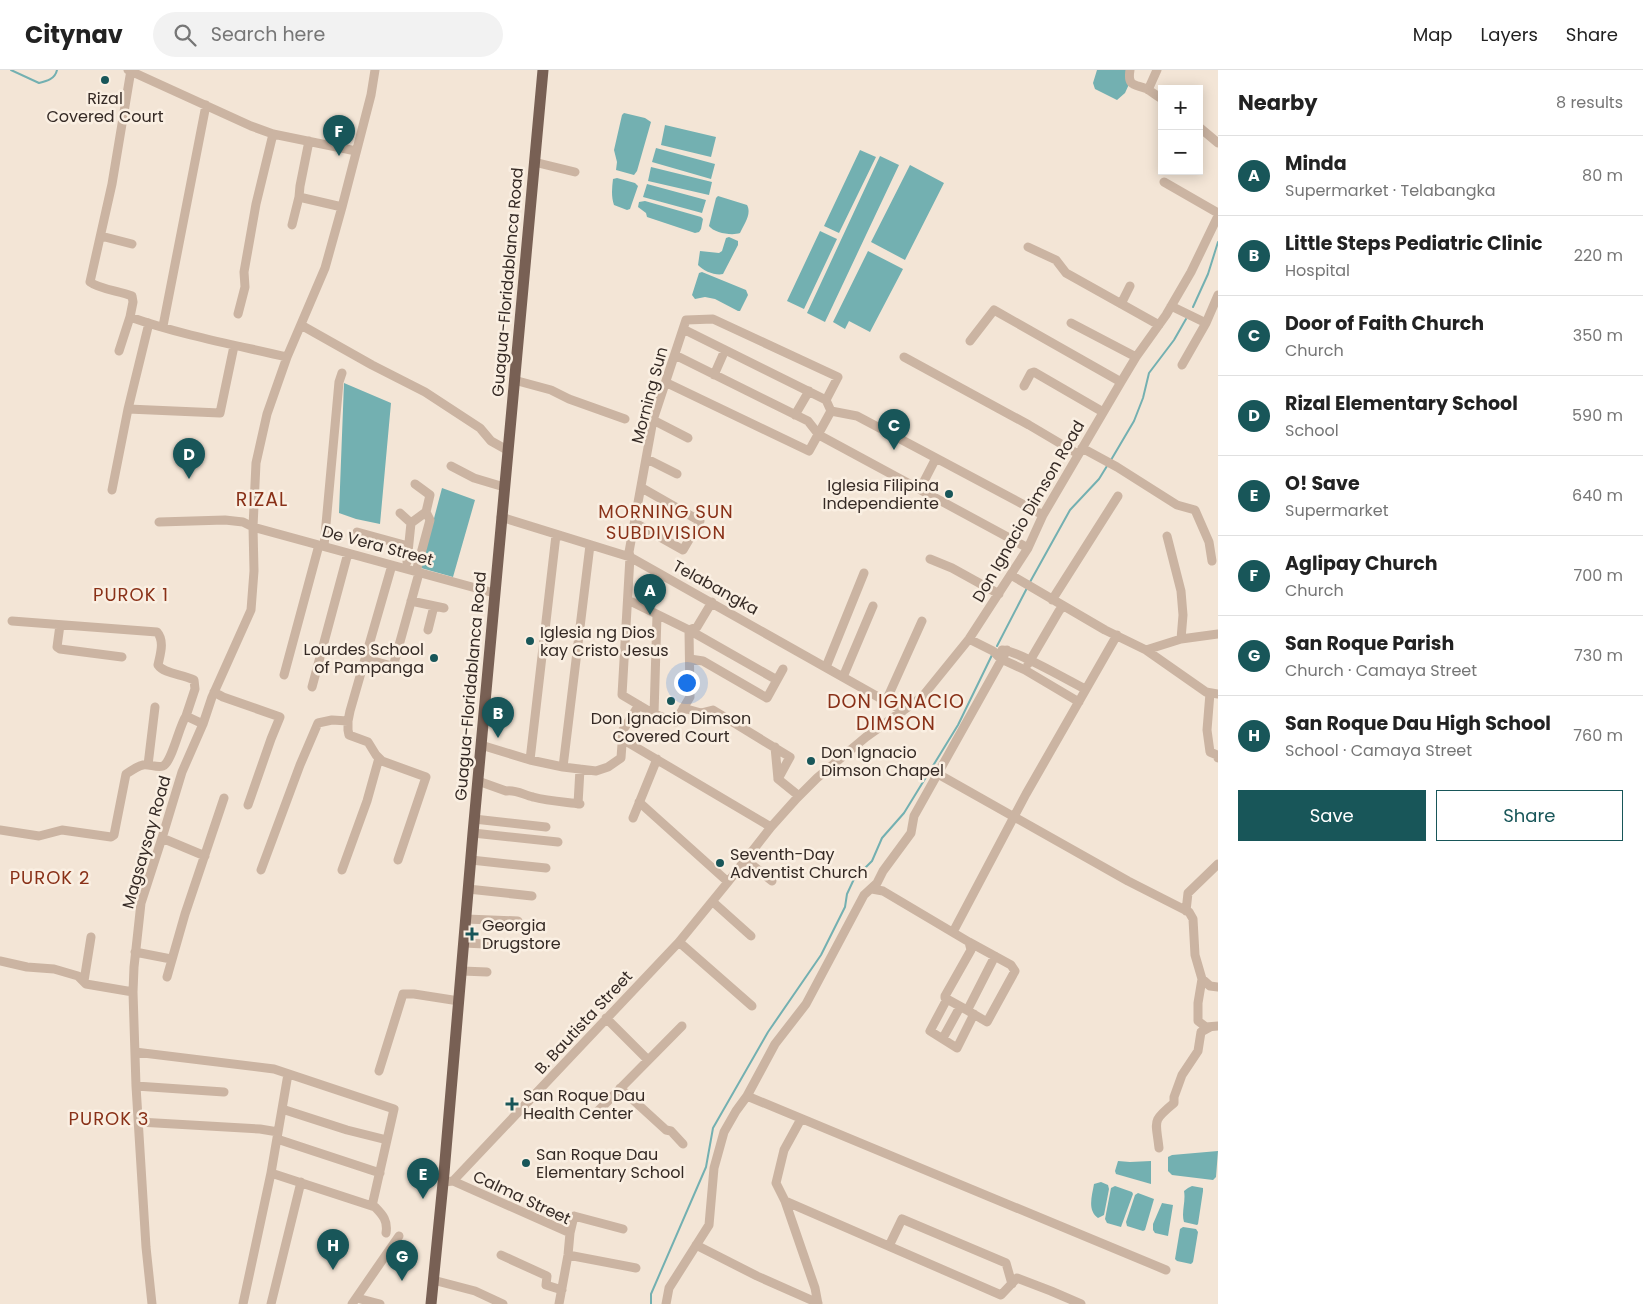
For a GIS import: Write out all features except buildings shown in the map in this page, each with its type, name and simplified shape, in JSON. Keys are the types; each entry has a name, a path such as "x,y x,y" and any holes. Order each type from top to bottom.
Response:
{"main road":[{"name":"Guagua-Floridablanca Road","path":"431,1304 448,1182 468,889 543,70"}],"street":[{"path":"119,351 130,317 133,302 132,296 95,286 90,282 112,184 130,70 251,126 273,134 356,151"},
{"name":"Magsaysay Road","path":"152,1304 146,1247 134,1052 133,992 135,952 141,904 182,772 203,724 214,692 251,610 254,571 253,527 256,463 267,414 287,357 325,268 371,95 375,70"},
{"path":"1130,70 1131,82 1135,87 1148,90 1158,96"},
{"path":"1148,90 1157,70"},
{"path":"163,326 206,105"},
{"path":"1203,130 1218,143"},
{"path":"238,314 245,287 244,272 256,204 273,134"},
{"path":"292,226 309,141"},
{"path":"534,162 575,172"},
{"path":"1164,182 1218,214"},
{"path":"299,196 342,207"},
{"name":"Don Ignacio Dimson Road","path":"679,942 713,902 771,827 799,796 817,778 866,737 922,697 969,639 1012,575 1103,412 1191,272 1218,214"},
{"path":"101,236 132,244"},
{"path":"1028,247 1056,260 1066,274 1159,325"},
{"path":"1121,304 1130,286"},
{"path":"1182,365 1206,323 1218,295"},
{"path":"1171,306 1206,323"},
{"path":"970,341 994,310 1121,382"},
{"path":"130,317 149,324 163,326 234,346 287,357"},
{"path":"826,400 838,377 713,319 686,320 683,329 826,400 831,411"},
{"path":"1071,322 1136,357"},
{"path":"112,490 128,409 149,324"},
{"path":"301,325 425,392 480,428 491,441 508,450"},
{"name":"Morning Sun","path":"639,705 622,695 629,552 654,420 683,329"},
{"path":"128,409 220,413 234,346"},
{"path":"714,375 725,350"},
{"path":"675,355 808,421 819,435 1028,548"},
{"path":"904,357 1029,425 1117,467 1177,505 1194,510 1209,542 1212,561"},
{"path":"1024,386 1032,372 1034,372 1103,412"},
{"path":"284,675 322,546 339,382 342,373"},
{"path":"514,380 551,390 569,399 625,419"},
{"path":"667,382 809,451 831,411"},
{"path":"795,415 809,392"},
{"path":"831,411 857,416 1044,515"},
{"path":"654,420 688,438"},
{"path":"920,489 936,458"},
{"path":"647,459 677,474"},
{"path":"452,466 474,478 504,487"},
{"path":"393,667 411,602 430,520 426,512 430,495 415,484"},
{"path":"635,523 683,550 700,521 642,488"},
{"path":"1052,600 1118,496"},
{"path":"406,565 411,523 426,512"},
{"path":"400,513 411,523"},
{"name":"Telabangka","path":"501,516 630,557 903,712"},
{"name":"De Vera Street","path":"159,522 225,520 243,522 253,527 392,565 406,565 418,572 494,593"},
{"path":"357,532 408,546"},
{"path":"530,760 556,534"},
{"path":"1166,536 1181,592 1183,615 1181,639"},
{"path":"563,767 590,545"},
{"path":"312,687 348,553"},
{"path":"930,559 952,568 999,594"},
{"path":"392,565 348,721 348,730 349,735 368,742 382,761 426,777 398,860"},
{"path":"826,667 864,573"},
{"path":"1012,575 1105,630 1146,650 1206,692 1214,693 1206,730 1210,752 1217,755 1218,758"},
{"path":"628,600 688,630 777,680"},
{"path":"411,602 444,608"},
{"path":"688,630 697,627 712,602"},
{"path":"428,630 434,606"},
{"path":"843,677 874,606"},
{"path":"1025,670 1063,606"},
{"path":"654,714 657,615"},
{"path":"0,830 40,836 62,830 111,837 114,835 126,774 140,765 165,765 181,723 186,716 195,689 194,680 185,675 164,671 159,668 161,646 160,636 157,632 12,620"},
{"path":"886,701 922,621"},
{"path":"60,625 58,647 60,649 122,656"},
{"path":"481,745 530,760 563,767 596,771 618,762 621,758 623,730 639,705 654,714 675,722 690,697 688,630"},
{"path":"1146,650 1181,639 1218,634"},
{"path":"953,932 1026,794 1117,635"},
{"path":"969,639 993,651 1001,659 1025,670 1079,702"},
{"path":"993,651 1007,650 1085,689"},
{"path":"666,1304 669,1288 709,1225 714,1168 724,1132 747,1096 775,1044 806,1004 864,895 877,883 883,871 911,833 914,816 1007,650"},
{"path":"366,659 403,669"},
{"path":"690,659 704,661 767,698 783,669"},
{"path":"214,692 280,717 248,805"},
{"path":"148,765 155,706"},
{"path":"683,708 700,713 713,710 790,757 778,779"},
{"path":"186,716 203,724"},
{"path":"261,870 318,722 332,720 348,721"},
{"path":"622,739 771,827"},
{"path":"775,747 778,779 799,796"},
{"path":"342,870 367,801 379,758"},
{"path":"633,818 657,759"},
{"path":"478,781 533,798 579,804 580,769"},
{"path":"938,774 1190,914 1193,919 1195,955 1202,978 1197,1012 1198,1021 1206,1027 1214,1027"},
{"path":"167,977 171,959 224,798"},
{"path":"640,802 728,882"},
{"path":"474,819 546,827"},
{"path":"473,833 558,842"},
{"path":"162,838 205,856"},
{"path":"471,860 546,868"},
{"path":"746,860 772,881"},
{"path":"1186,911 1188,893 1218,864"},
{"path":"468,889 532,896"},
{"path":"872,889 884,891 1011,965 1015,970 987,1022 947,999"},
{"path":"713,902 751,936"},
{"path":"466,918 518,921"},
{"path":"84,981 91,937"},
{"path":"679,942 752,1006"},
{"name":"B. Bautista Street","path":"448,1182 679,942"},
{"path":"970,942 971,950 945,996 947,999 930,1031 956,1048 974,1014"},
{"path":"464,943 523,946"},
{"path":"135,952 171,959"},
{"path":"943,1038 963,1008 969,1007 995,956"},
{"path":"0,961 28,967 54,969 78,976 86,984 133,992"},
{"path":"462,970 487,972"},
{"path":"1202,978 1210,986 1218,987"},
{"path":"379,1071 403,994 459,1001"},
{"path":"606,1018 648,1060"},
{"path":"597,1112 682,1026"},
{"path":"1159,1148 1156,1121 1158,1116 1174,1103 1174,1097 1182,1075 1198,1051 1201,1032 1214,1027"},
{"path":"134,1052 274,1069 394,1108 372,1206"},
{"path":"243,1304 271,1173 288,1074"},
{"path":"136,1086 224,1092"},
{"path":"620,1088 683,1144"},
{"path":"747,1096 1166,1270"},
{"path":"282,1109 346,1130 387,1140"},
{"path":"801,1119 784,1150 776,1183 785,1201 815,1288 818,1304"},
{"path":"138,1122 260,1128 380,1172"},
{"path":"271,1173 372,1206 387,1222 386,1233"},
{"path":"271,1304 301,1182"},
{"name":"Calma Street","path":"448,1182 570,1233 559,1304"},
{"path":"785,1201 1000,1295 1017,1278 1081,1304"},
{"path":"570,1233 574,1216 624,1229"},
{"path":"889,1246 902,1219 1006,1263 1012,1284"},
{"path":"380,1304 354,1301 399,1236"},
{"path":"696,1245 818,1304"},
{"path":"501,1255 547,1276 546,1285 562,1290"},
{"path":"568,1255 636,1268"},
{"path":"433,1280 475,1291 504,1304"}],"water":[{"path":"1097,70 1127,70 1130,82 1125,93 1117,100 1095,89 1093,83"},
{"path":"624,113 645,118 651,122 637,171 634,175 616,170 617,162 614,150"},
{"path":"665,125 716,137 711,157 661,145"},
{"path":"656,148 715,164 711,179 652,162"},
{"path":"860,150 876,157 839,233 824,226"},
{"path":"880,156 899,165 825,322 807,313"},
{"path":"910,165 944,183 905,260 871,242"},
{"path":"651,167 712,182 709,195 648,181"},
{"path":"617,178 635,183 638,186 630,209 627,210 614,205 612,195 613,179"},
{"path":"647,184 706,200 702,213 643,197"},
{"path":"718,196 747,205 749,212 740,233 723,233 709,226"},
{"path":"645,201 701,217 703,219 701,229 695,233 647,217 646,213 638,207 639,202"},
{"path":"820,231 837,239 804,309 787,301"},
{"path":"729,237 738,241 738,245 723,274 710,272 698,265 700,251 719,253 722,251 726,238"},
{"path":"868,251 903,269 870,332 849,321 845,329 833,322"},
{"path":"702,272 746,290 748,295 740,311 715,299 705,297 695,299 692,295 699,273"},
{"path":"344,383 391,403 380,524 339,513"},
{"path":"442,488 475,500 453,577 421,568"},
{"path":"1218,1151 1216,1177 1213,1180 1172,1175 1168,1171 1168,1157 1172,1155"},
{"path":"1118,1161 1151,1161 1151,1184 1116,1174"},
{"path":"1101,1182 1108,1185 1109,1189 1104,1215 1098,1218 1092,1211 1091,1198 1094,1184"},
{"path":"1115,1186 1133,1194 1121,1227 1107,1223 1105,1219 1111,1188"},
{"path":"1192,1186 1203,1188 1197,1225 1184,1222 1183,1218 1184,1191"},
{"path":"1138,1193 1154,1199 1145,1230 1143,1231 1127,1226 1126,1222 1135,1195"},
{"path":"1162,1203 1173,1205 1168,1236 1155,1233 1153,1230 1153,1224"},
{"path":"1183,1227 1196,1229 1198,1232 1193,1262 1191,1264 1175,1259 1180,1229"}],"waterway":[{"path":"11,70 39,83 53,78 57,70"},
{"path":"1193,307 1208,274 1218,242"},
{"path":"1111,460 1134,421 1143,398 1149,373 1174,340 1186,319"},
{"path":"1030,582 1070,510 1099,479 1107,466"},
{"path":"997,646 1027,588"},
{"path":"651,1304 651,1294 706,1167 713,1128 768,1032 821,955 845,907 847,894 854,879 872,861 882,838 904,813 958,725 992,655"}],"place":[{"name":"Rizal Covered Court","path":"105,80"},
{"name":"Aglipay Church","path":"339,156"},
{"name":"Door of Faith Church","path":"894,450"},
{"name":"Rizal Elementary School","path":"189,479"},
{"name":"Iglesia Filipina Independiente","path":"949,494"},
{"name":"Minda","path":"650,615"},
{"name":"Iglesia ng Dios kay Cristo Jesus","path":"530,641"},
{"name":"Lourdes School of Pampanga","path":"434,658"},
{"name":"Don Ignacio Dimson Covered Court","path":"671,701"},
{"name":"Little Steps Pediatric Clinic","path":"498,738"},
{"name":"Don Ignacio Dimson Chapel","path":"811,761"},
{"name":"Seventh-Day Adventist Church","path":"720,863"},
{"name":"Georgia Drugstore","path":"472,934"},
{"name":"San Roque Dau Health Center","path":"512,1104"},
{"name":"San Roque Dau Elementary School","path":"526,1163"},
{"name":"O! Save","path":"423,1199"},
{"name":"San Roque Dau High School","path":"333,1270"},
{"name":"San Roque Parish","path":"402,1281"}],"district":[{"name":"RIZAL","path":"262,499"},
{"name":"MORNING SUN SUBDIVISION","path":"666,522"},
{"name":"PUROK 1","path":"131,595"},
{"name":"DON IGNACIO DIMSON","path":"896,712"},
{"name":"PUROK 2","path":"50,878"},
{"name":"PUROK 3","path":"109,1119"}]}
